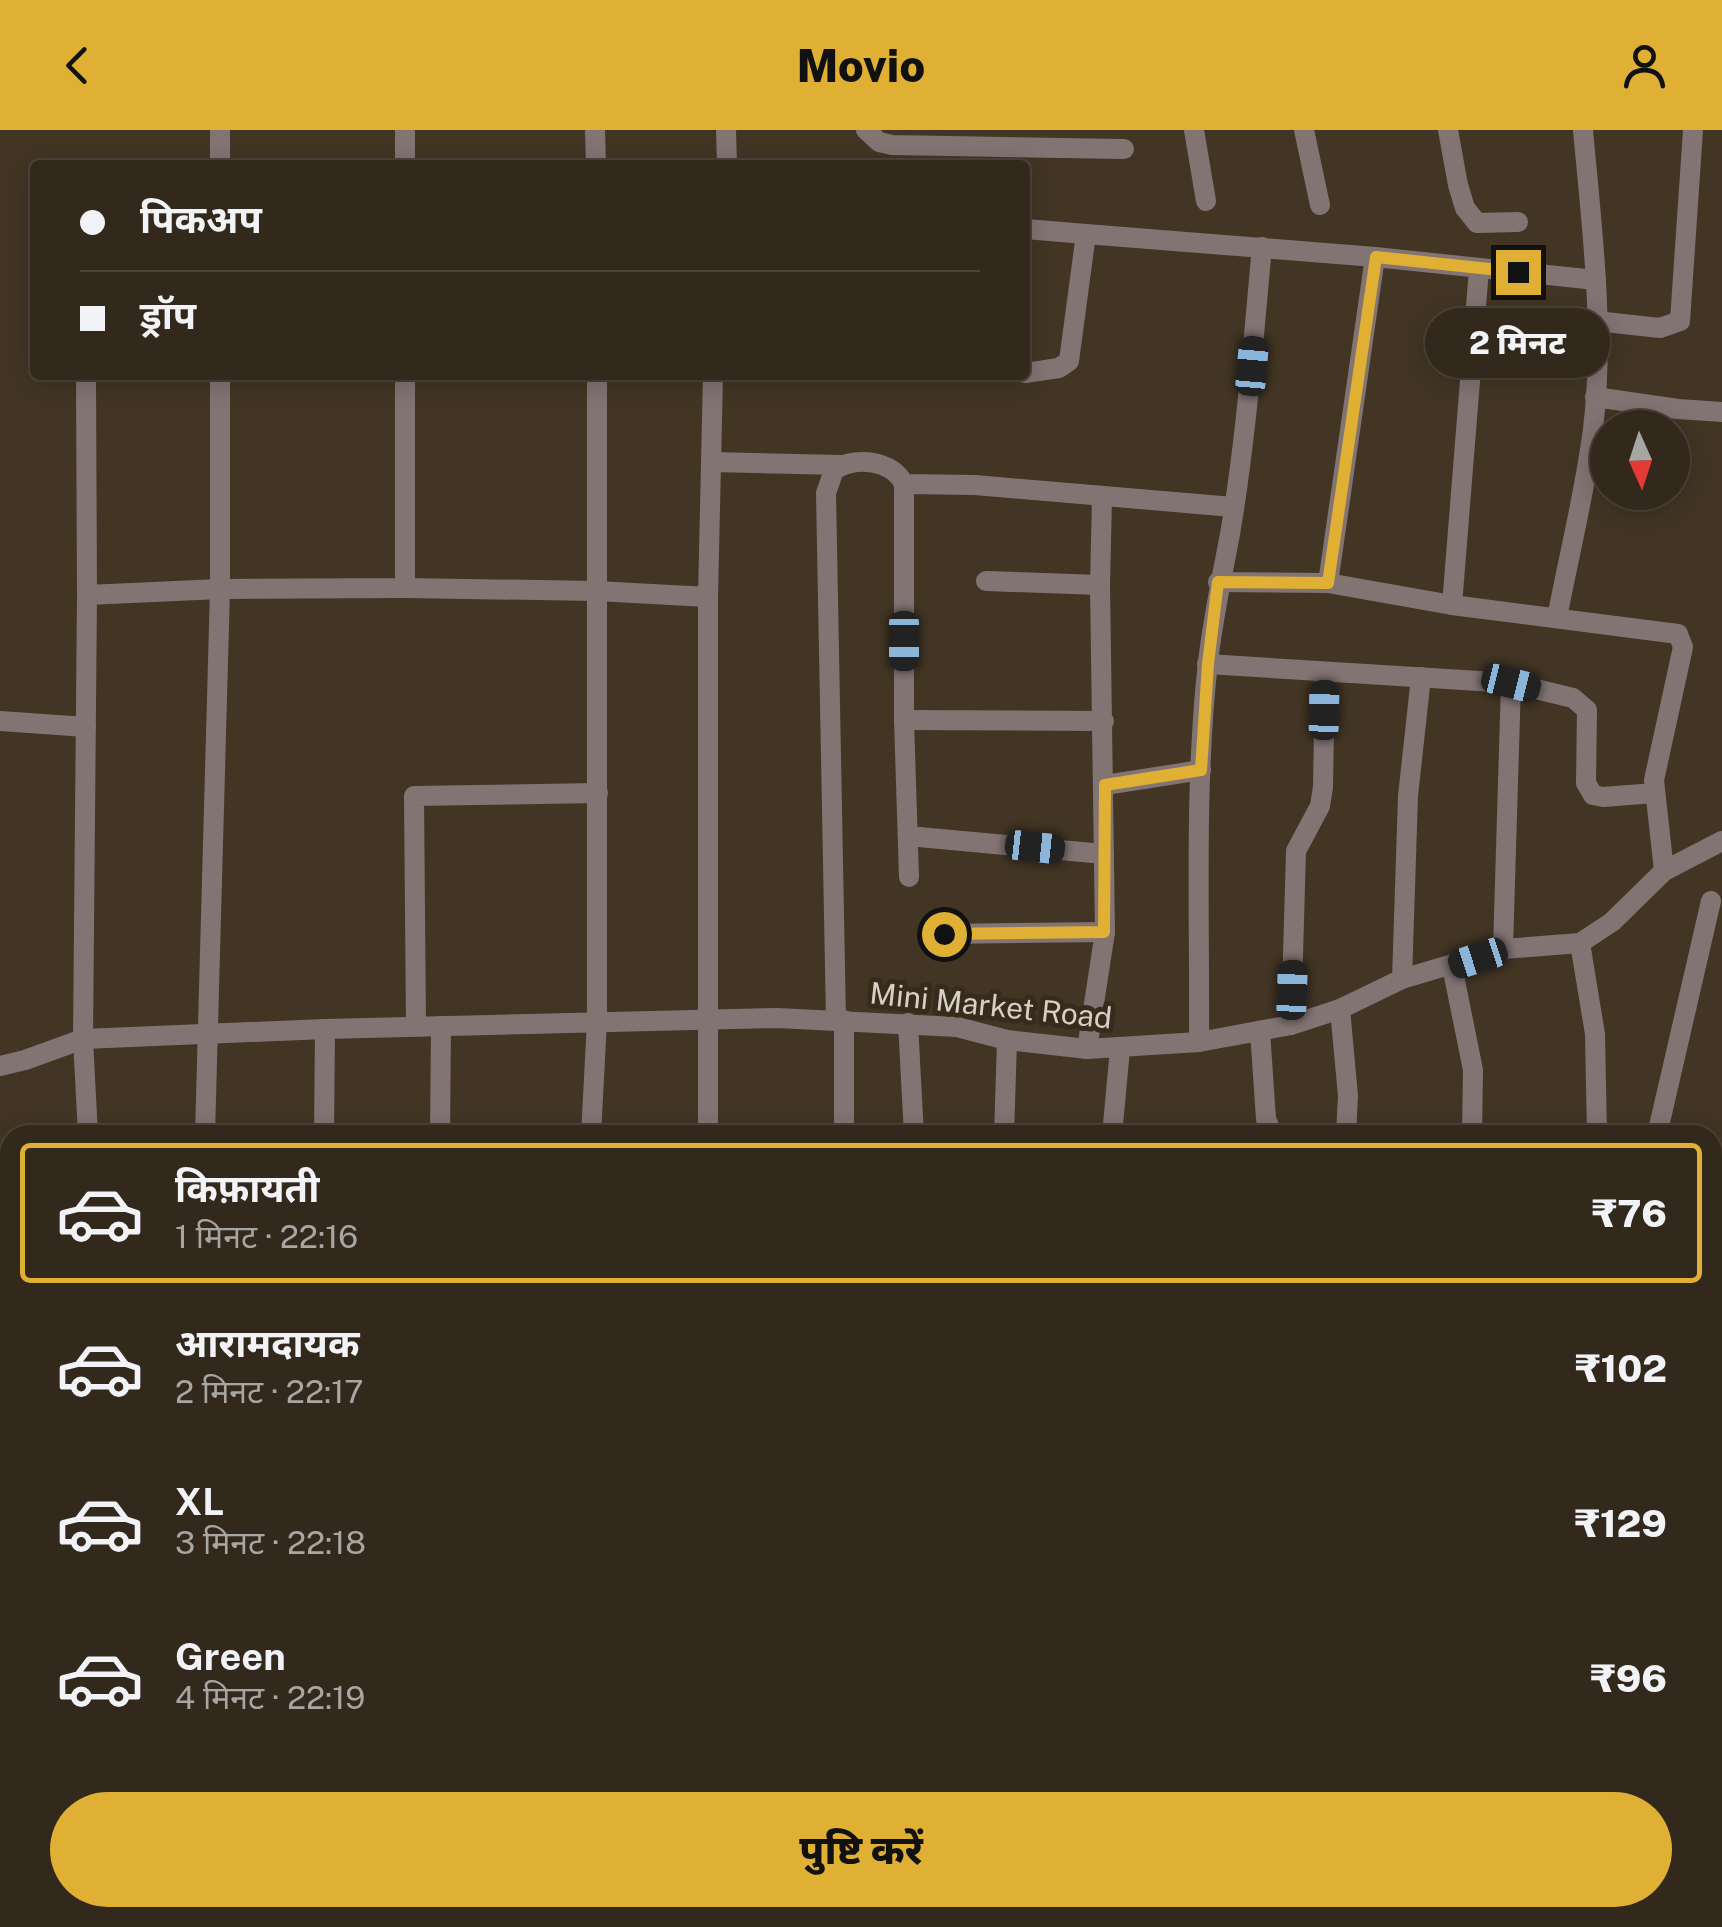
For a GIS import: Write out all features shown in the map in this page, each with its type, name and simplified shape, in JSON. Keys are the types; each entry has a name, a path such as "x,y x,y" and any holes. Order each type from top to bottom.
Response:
{"street":[{"path":"220,130 220,160"},
{"path":"405,130 405,160"},
{"path":"596,130 596,160"},
{"path":"726,130 727,160"},
{"path":"866,130 879,142 892,146 1124,149"},
{"path":"1194,130 1206,200"},
{"path":"1304,130 1320,205"},
{"path":"1448,130 1465,208 1477,223 1518,222"},
{"path":"1557,618 1595,396 1596,280 1583,130"},
{"path":"1596,321 1660,328 1680,320 1693,130"},
{"path":"1030,229 1376,257 1596,280"},
{"path":"1030,372 1060,368 1068,361 1086,234"},
{"path":"1199,1042 1201,770 1208,664 1252,366 1262,247"},
{"path":"1328,583 1376,257"},
{"path":"1452,605 1479,269"},
{"path":"86,380 83,1039 87,1125"},
{"path":"205,1125 220,589 220,380"},
{"path":"405,380 405,588"},
{"path":"592,1125 597,1021 596,380"},
{"path":"708,1125 708,596 713,380"},
{"path":"1595,396 1722,412"},
{"path":"711,462 842,466"},
{"path":"844,1125 826,493 830,477 852,462 892,468 904,484 908,878"},
{"path":"904,484 975,485 1233,507"},
{"path":"1087,1049 1104,932 1102,498"},
{"path":"986,581 1100,586"},
{"path":"1218,582 1328,583 1452,605 1669,631 1682,639 1684,647 1657,757 1655,793 1664,871"},
{"path":"87,595 220,589 405,588 708,596"},
{"path":"1208,664 1511,683 1573,698 1587,710 1586,783 1593,795 1655,793"},
{"path":"1290,1025 1296,852 1320,806 1325,672"},
{"path":"1402,980 1408,796 1421,677"},
{"path":"1504,950 1511,683"},
{"path":"0,720 86,727"},
{"path":"904,720 1104,721"},
{"path":"1105,785 1201,770"},
{"path":"416,1026 414,796 598,793"},
{"path":"908,836 1104,854"},
{"path":"1597,1125 1594,1034 1580,943 1612,922 1664,871 1722,840"},
{"path":"1660,1125 1712,901"},
{"path":"944,934 1104,932"},
{"name":"Mini Market Road","path":"0,1066 83,1039 709,1019 908,1023 957,1027 1007,1040 1120,1049 1199,1042 1290,1025 1340,1009 1402,980 1504,950 1580,943"},
{"path":"1700,952 1722,956"},
{"path":"1452,966 1473,1070 1472,1125"},
{"path":"1340,1009 1348,1096 1347,1125"},
{"path":"908,1023 913,1125"},
{"path":"440,1125 441,1026"},
{"path":"324,1125 325,1029"},
{"path":"1260,1030 1269,1125"},
{"path":"1004,1125 1007,1040"},
{"path":"1113,1125 1120,1049"}],"route":[{"path":"944,934 1104,932 1105,785 1201,770 1218,582 1328,583 1376,257 1518,272"}]}
